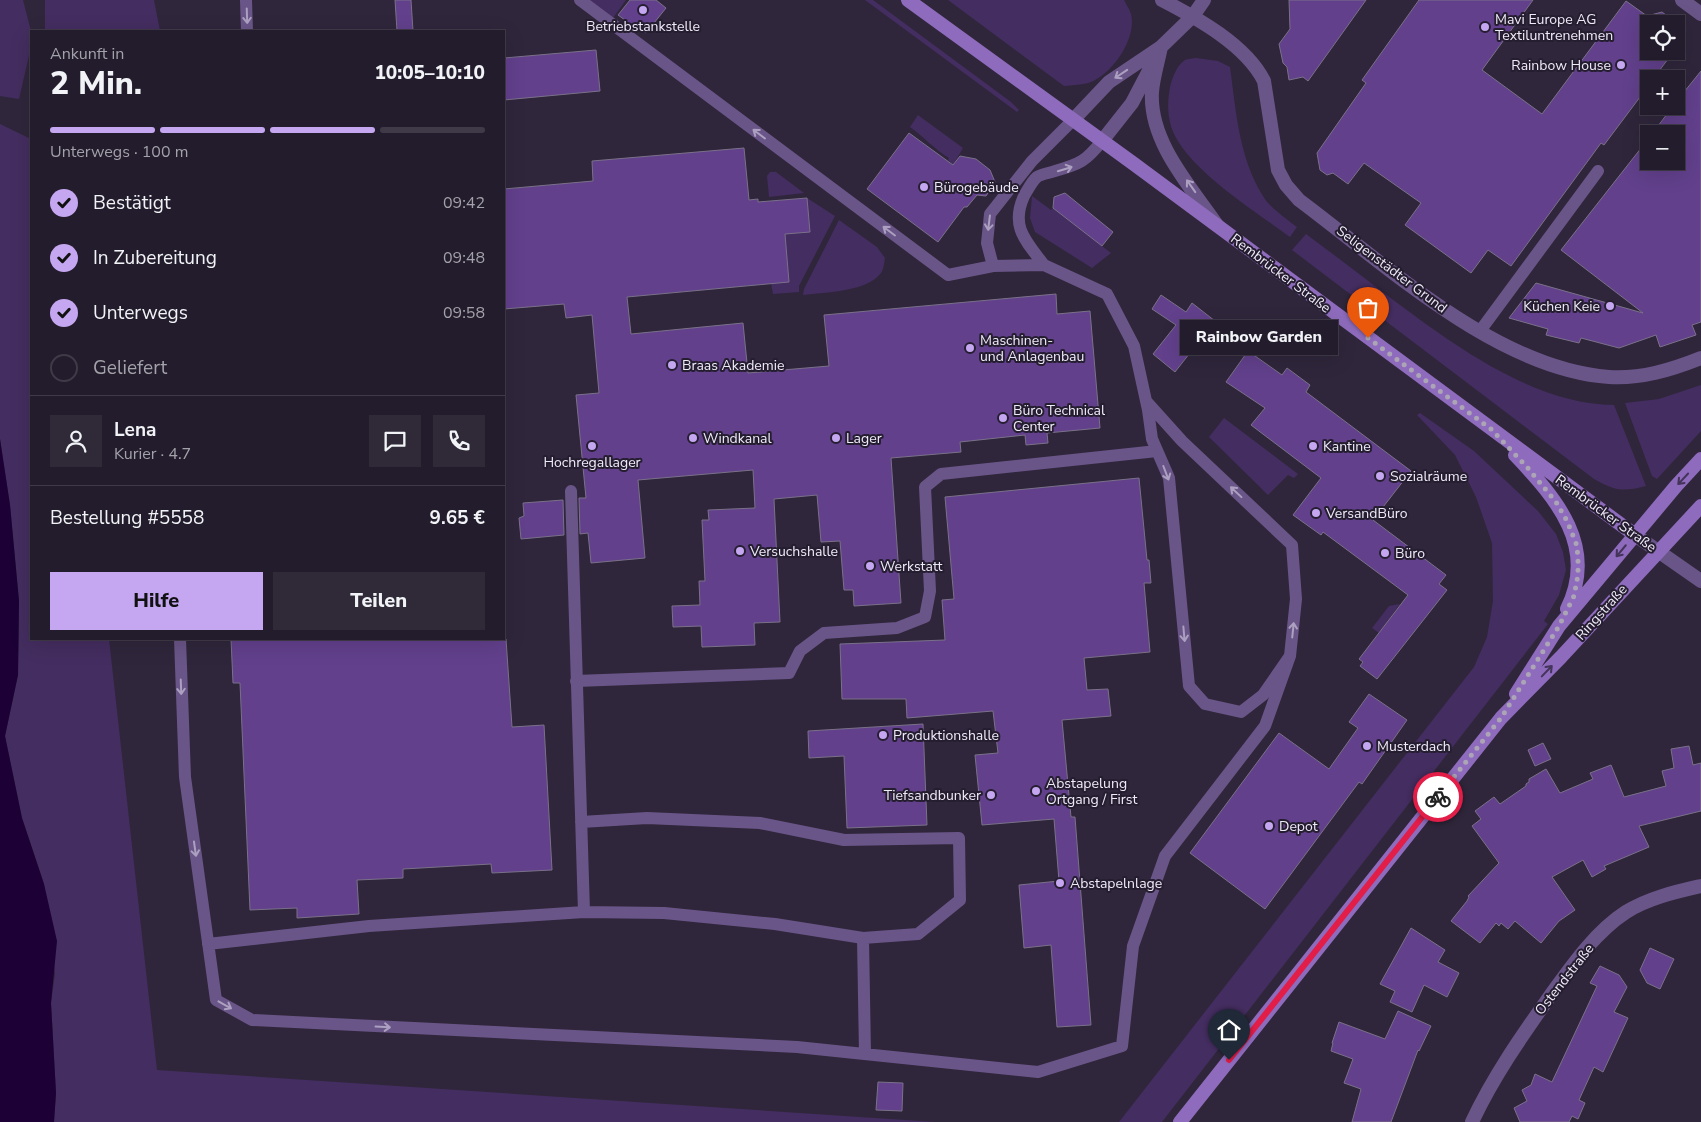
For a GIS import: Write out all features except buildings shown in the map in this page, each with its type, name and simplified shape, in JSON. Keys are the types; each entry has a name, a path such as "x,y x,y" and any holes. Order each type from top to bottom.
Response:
{"main road":[{"name":"Rembrücker Straße","path":"908,0 1102,140 1635,534"},
{"path":"1491,429 1527,467 1556,502 1567,521 1576,543 1578,575 1574,596 1559,626"},
{"name":"Ringstraße","path":"1501,718 1559,626 1635,534 1701,459"},
{"name":"Ringstraße","path":"1180,1122 1501,718 1701,506"}],"street":[{"name":"Seligenstädter Grund","path":"1162,0 1192,16 1233,46 1258,68 1264,81 1278,170 1286,185 1299,200 1432,301 1480,331 1540,361 1572,371 1609,377 1650,374 1701,358"},
{"path":"1073,120 1109,82 1161,47 1192,16 1204,0"},
{"path":"1682,0 1701,14"},
{"path":"1102,140 1132,103 1161,47"},
{"path":"1161,47 1152,92 1156,125 1163,145 1218,226"},
{"name":"Rembrücker Straße","path":"1635,534 1701,581"},
{"name":"Ostendstraße","path":"1472,1122 1489,1087 1508,1056 1559,984 1597,937 1625,913 1640,905 1678,891 1701,886"}],"lane":[{"path":"246,0 247,30"},
{"path":"580,0 948,275 993,266 1044,265 1107,294 1134,346 1147,405 1152,439 1169,478 1189,686 1205,704 1241,712 1262,695 1290,656"},
{"path":"993,266 987,243 990,214 1032,161 1073,120"},
{"path":"1044,265 1024,239 1018,222 1020,205 1026,192 1037,177 1076,165 1088,158 1102,140"},
{"path":"1480,331 1598,172"},
{"path":"180,640 184,777 216,1000 252,1020 797,1047 1038,1072 1122,1046 1133,946 1165,856 1266,726 1290,656 1296,599 1292,545 1182,441 1147,405"},
{"path":"576,681 789,673 800,651 824,633 897,628 925,617 930,591 926,487 941,474 1157,451"},
{"path":"571,491 584,912"},
{"path":"208,944 369,926 584,912 664,913 776,924 863,938 918,934 960,900 959,838 844,840 760,823 647,818 581,822"},
{"path":"863,938 865,1054"}],"shaded area":[{"path":"0,0 23,0 31,30 30,51 19,99 0,96"},
{"path":"45,0 154,0 160,30 45,30"},
{"path":"588,0 626,0 613,18"},
{"path":"865,0 873,0 1011,102 1019,110 1017,112"},
{"path":"948,0 1124,0 1131,14 1132,23 1127,44 1122,54 1107,71 1088,83 1064,86"},
{"path":"1196,58 1218,61 1230,67 1240,134 1249,166 1266,200 1297,227 1290,237 1211,178 1184,150 1175,136 1168,112 1171,83 1175,72 1182,62"},
{"path":"918,115 963,148 953,165 948,160 949,158 910,127"},
{"path":"0,124 30,139 30,640 109,640 157,1070 935,1122 54,1122 56,1093 51,1003 55,974 44,884 22,818 5,736 18,675 19,601 10,505 0,439"},
{"path":"770,172 776,172 804,193 769,197 767,176"},
{"path":"1032,196 1051,210 1053,208 1111,253 1092,268 1035,232 1030,218"},
{"path":"807,198 835,216 799,286 799,292 773,294 771,283 789,282 785,234 810,231"},
{"path":"839,220 877,247 885,258 882,271 875,279 856,288 803,295 804,289"},
{"path":"1306,234 1438,333 1494,368 1553,394 1583,402 1614,405 1646,486 1625,490 1608,486 1594,479 1292,250"},
{"path":"1701,385 1701,431 1657,479 1652,476 1625,403 1659,399"},
{"path":"1420,413 1474,451 1538,511 1556,534 1563,552 1566,570 1559,595 1544,621 1548,624 1162,1122 1119,1122 1474,667 1487,637 1493,601 1492,543 1476,497 1455,455 1417,415"},
{"path":"1224,418 1298,474 1294,478 1288,475 1268,495 1209,437"},
{"path":"0,439 10,505 19,601 18,675 5,736 22,818 44,884 57,941 51,1003 56,1093 54,1122 0,1122"},
{"path":"1400,604 1379,633 1372,628 1389,606"}],"way so far":[{"path":"1368,338 1491,429 1527,467 1556,502 1567,521 1576,543 1578,556 1578,575 1574,596 1559,626 1501,718 1438,797"}],"place":[{"name":"Betriebstankstelle","path":"643,10"},
{"name":"Mavi Europe AG Textiluntrenehmen","path":"1485,27"},
{"name":"Rainbow House","path":"1621,65"},
{"name":"Bürogebäude","path":"924,187"},
{"name":"Küchen Keie","path":"1610,306"},
{"name":"Rainbow Garden","path":"1368,338"},
{"name":"Maschinen- und Anlagenbau","path":"970,348"},
{"name":"Braas Akademie","path":"672,365"},
{"name":"Büro Technical Center","path":"1003,418"},
{"name":"Windkanal","path":"693,438"},
{"name":"Lager","path":"836,438"},
{"name":"Hochregallager","path":"592,446"},
{"name":"Kantine","path":"1313,446"},
{"name":"Sozialräume","path":"1380,476"},
{"name":"VersandBüro","path":"1316,513"},
{"name":"Versuchshalle","path":"740,551"},
{"name":"Büro","path":"1385,553"},
{"name":"Werkstatt","path":"870,566"},
{"name":"Produktionshalle","path":"883,735"},
{"name":"Musterdach","path":"1367,746"},
{"name":"Abstapelung Ortgang / First","path":"1036,791"},
{"name":"Tiefsandbunker","path":"991,795"},
{"name":"Depot","path":"1269,826"},
{"name":"Abstapelnlage","path":"1060,883"}],"route":[{"path":"1229,1060 1438,797"}]}
